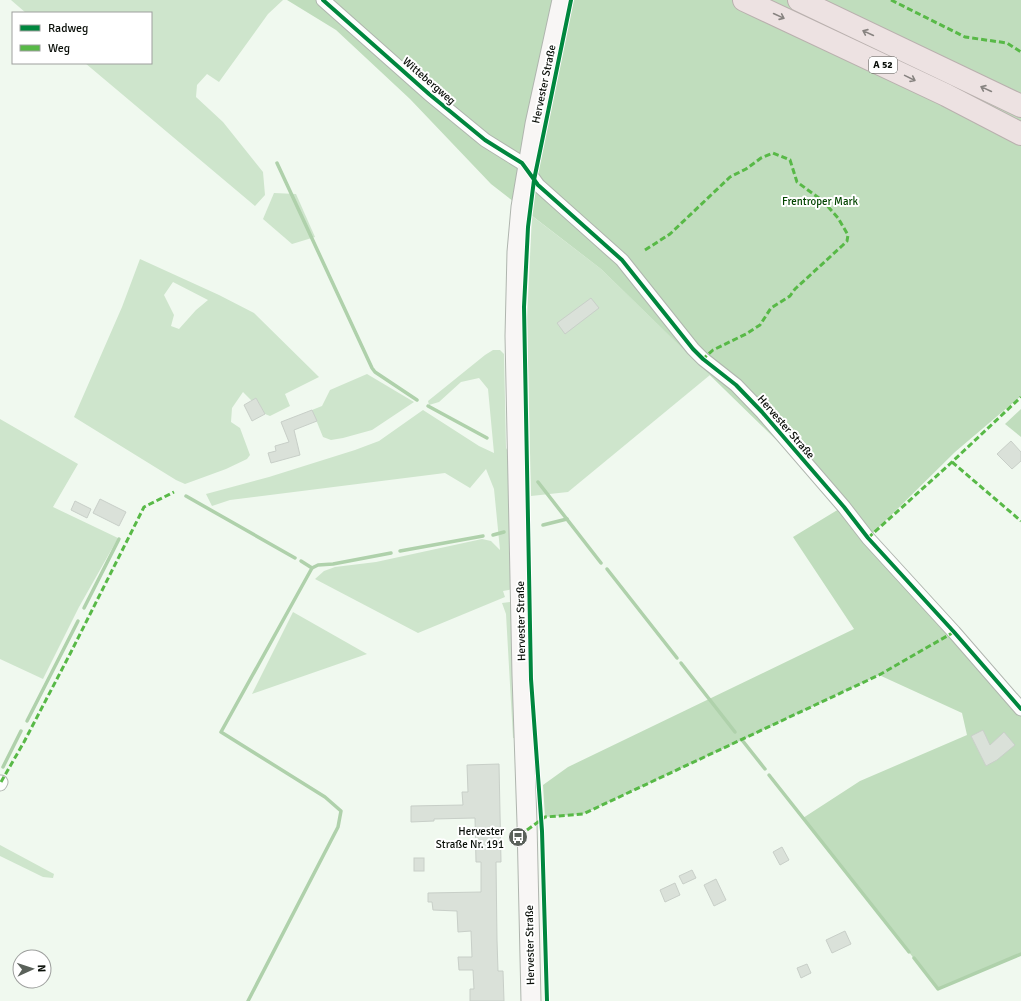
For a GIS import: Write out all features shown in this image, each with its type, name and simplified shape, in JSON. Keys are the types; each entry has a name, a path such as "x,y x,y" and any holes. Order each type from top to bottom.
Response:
{"highway":[{"name":"A 52","path":"744,0 932,88 1021,134"},
{"name":"A 52","path":"799,0 1021,106"}],"main road":[{"name":"Hervester Straße","path":"531,1001 515,336 517,252 521,207 535,124 562,0"}],"street":[{"name":"Wittebergweg","path":"323,0 429,94 485,140 522,163 527,169"},
{"name":"Hervester Straße","path":"527,169 538,185 622,260 703,360 736,385 762,412 844,507 868,538 954,632 1021,709"}],"green space":[{"path":"11,0 283,0 268,14 219,82 207,74 197,85 196,97 223,122 263,172 265,195 255,206 86,64 152,64 152,12 25,12"},
{"name":"Frentroper Mark","path":"287,0 1021,0 1021,396 955,452 868,538 1021,709 1021,954 938,989 803,818 860,781 967,735 962,713 879,675 583,814 545,817 543,785 568,767 854,629 793,537 844,506 601,269 491,184 410,99 336,30"},
{"path":"274,193 296,194 315,237 292,244 263,219"},
{"path":"532,216 601,269 710,375 568,492 531,496 527,319"},
{"path":"140,259 219,295 254,313 319,377 285,394 290,406 270,416 265,414 256,398 252,401 243,392 232,408 231,422 240,428 250,455 247,459 226,469 185,484 176,480 74,417 122,307","holes":["173,282 208,300 196,310 179,329 171,326 174,315 164,295"]},
{"path":"493,350 500,350 504,354 506,448 511,456 514,589 503,591 505,597 418,633 315,579 324,571 335,567 376,562 482,539 491,541 500,550 494,489 486,469 470,488 445,473 230,500 212,506 206,494 269,477 379,441 423,410 479,446 494,453 488,389 479,378 461,382 439,402 429,405 428,401"},
{"path":"367,374 414,402 372,430 331,440 323,437 312,410 322,406 330,390"},
{"path":"1021,409 1021,437 1005,424"},
{"path":"0,419 78,464 53,507 118,538 79,607 43,679 0,659"},
{"path":"510,602 514,610 516,738 513,738 506,614 502,603"},
{"path":"293,612 367,654 252,694"},
{"path":"0,845 54,874 53,878 43,877 0,856"}],"building":[{"path":"591,298 599,308 565,334 557,323"},
{"path":"256,398 265,414 252,421 244,405"},
{"path":"312,410 317,421 294,430 300,455 271,463 268,453 276,451 275,446 289,442 281,422"},
{"path":"1011,441 1021,452 1021,461 1012,469 997,454"},
{"path":"100,499 126,512 119,526 93,513"},
{"path":"75,501 91,509 87,518 71,510"},
{"path":"983,730 990,745 1004,732 1015,745 997,760 986,766 971,736"},
{"path":"499,764 501,862 496,862 497,940 498,971 503,971 504,1001 470,1001 470,989 474,989 473,970 459,970 458,957 472,957 471,931 458,932 457,911 433,910 432,902 428,902 428,893 481,892 481,862 476,862 475,818 434,819 434,821 411,822 411,806 463,805 462,792 468,792 467,765"},
{"path":"782,847 789,860 780,865 773,852"},
{"path":"414,858 424,858 424,871 414,871"},
{"path":"692,870 696,878 683,884 679,876"},
{"path":"716,879 726,900 714,906 704,885"},
{"path":"675,883 680,895 665,902 660,890"},
{"path":"845,931 851,944 832,953 826,940"},
{"path":"807,964 811,973 801,978 797,968"}],"waterway":[{"path":"277,163 372,368 375,372 417,400"},
{"path":"428,406 487,438"},
{"path":"538,482 601,563"},
{"path":"186,496 295,558"},
{"path":"543,525 567,519"},
{"path":"493,535 504,532"},
{"path":"400,551 483,536"},
{"path":"84,608 119,539"},
{"path":"248,1001 338,827 341,811 325,797 221,732 312,568 318,565 333,564 391,553"},
{"path":"301,561 312,568"},
{"path":"607,569 677,658"},
{"path":"27,721 78,621"},
{"path":"681,663 735,732"},
{"path":"3,767 21,731"},
{"path":"742,740 765,769"},
{"path":"769,775 909,952"},
{"path":"914,958 938,989 1021,954"}],"marked path":[{"path":"891,0 965,37 1007,43 1021,52"},
{"path":"645,250 670,234 730,177 746,169 761,158 773,153 790,160 797,182 823,201 838,218 848,235 847,241 795,289 790,296 771,308 760,325 746,334 713,350 703,359"},
{"path":"868,538 1021,397"},
{"path":"952,462 1021,521"},
{"path":"1,782 24,742 71,652 144,507 174,492"},
{"path":"527,830 545,817 583,814 879,675 954,632"}],"cycle path":[{"path":"323,0 429,94 485,140 522,163 538,185 622,260 693,349 703,359 736,385 762,412 844,507 868,538 954,632 1021,709"},
{"path":"547,1001 542,831 531,679 524,307 528,227 534,180 571,0"}],"place":[{"name":"Hervester Straße Nr. 191","path":"518,837"}]}
